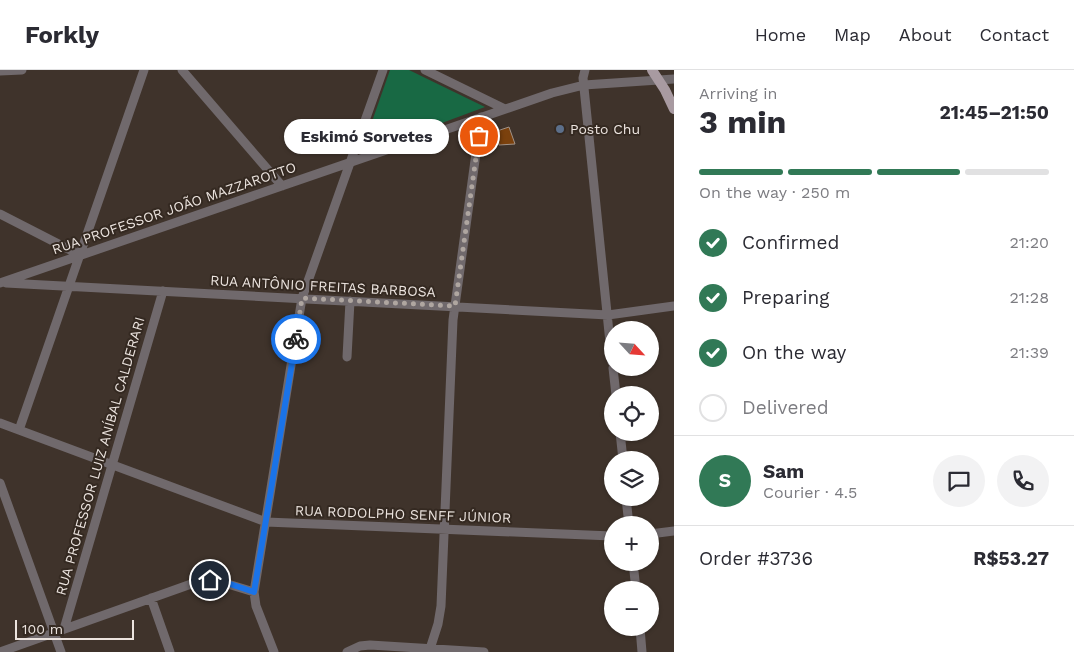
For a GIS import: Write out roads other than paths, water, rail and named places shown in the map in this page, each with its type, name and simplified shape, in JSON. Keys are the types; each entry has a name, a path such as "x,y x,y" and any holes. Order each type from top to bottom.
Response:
{"main road":[{"path":"652,70 674,109"}],"street":[{"path":"0,71 22,70"},
{"path":"19,430 144,70"},
{"path":"182,70 282,186"},
{"path":"274,652 256,606 254,592 302,298 383,70"},
{"path":"425,70 505,109"},
{"path":"585,70 584,86 609,321"},
{"name":"RUA PROFESSOR JOÃO MAZZAROTTO","path":"0,282 558,91 584,86 674,79"},
{"path":"430,650 440,615 455,306 482,117"},
{"path":"0,214 80,255"},
{"name":"RUA ANTÔNIO FREITAS BARBOSA","path":"0,282 608,315 674,306"},
{"name":"RUA PROFESSOR LUIZ ANÍBAL CALDERARI","path":"64,629 163,291"},
{"path":"347,357 350,301"},
{"name":"RUA RODOLPHO SENFF JÚNIOR","path":"0,423 266,522 604,536"},
{"path":"0,483 61,652"},
{"path":"659,533 674,531"},
{"path":"0,652 194,583 210,580 227,583 254,592"},
{"path":"151,598 170,652"},
{"path":"641,636 642,652"},
{"path":"347,652 360,646 370,645 484,652"}],"place":[{"name":"Posto Chu","path":"560,129"},
{"name":"Eskimó Sorvetes","path":"479,136"}]}
